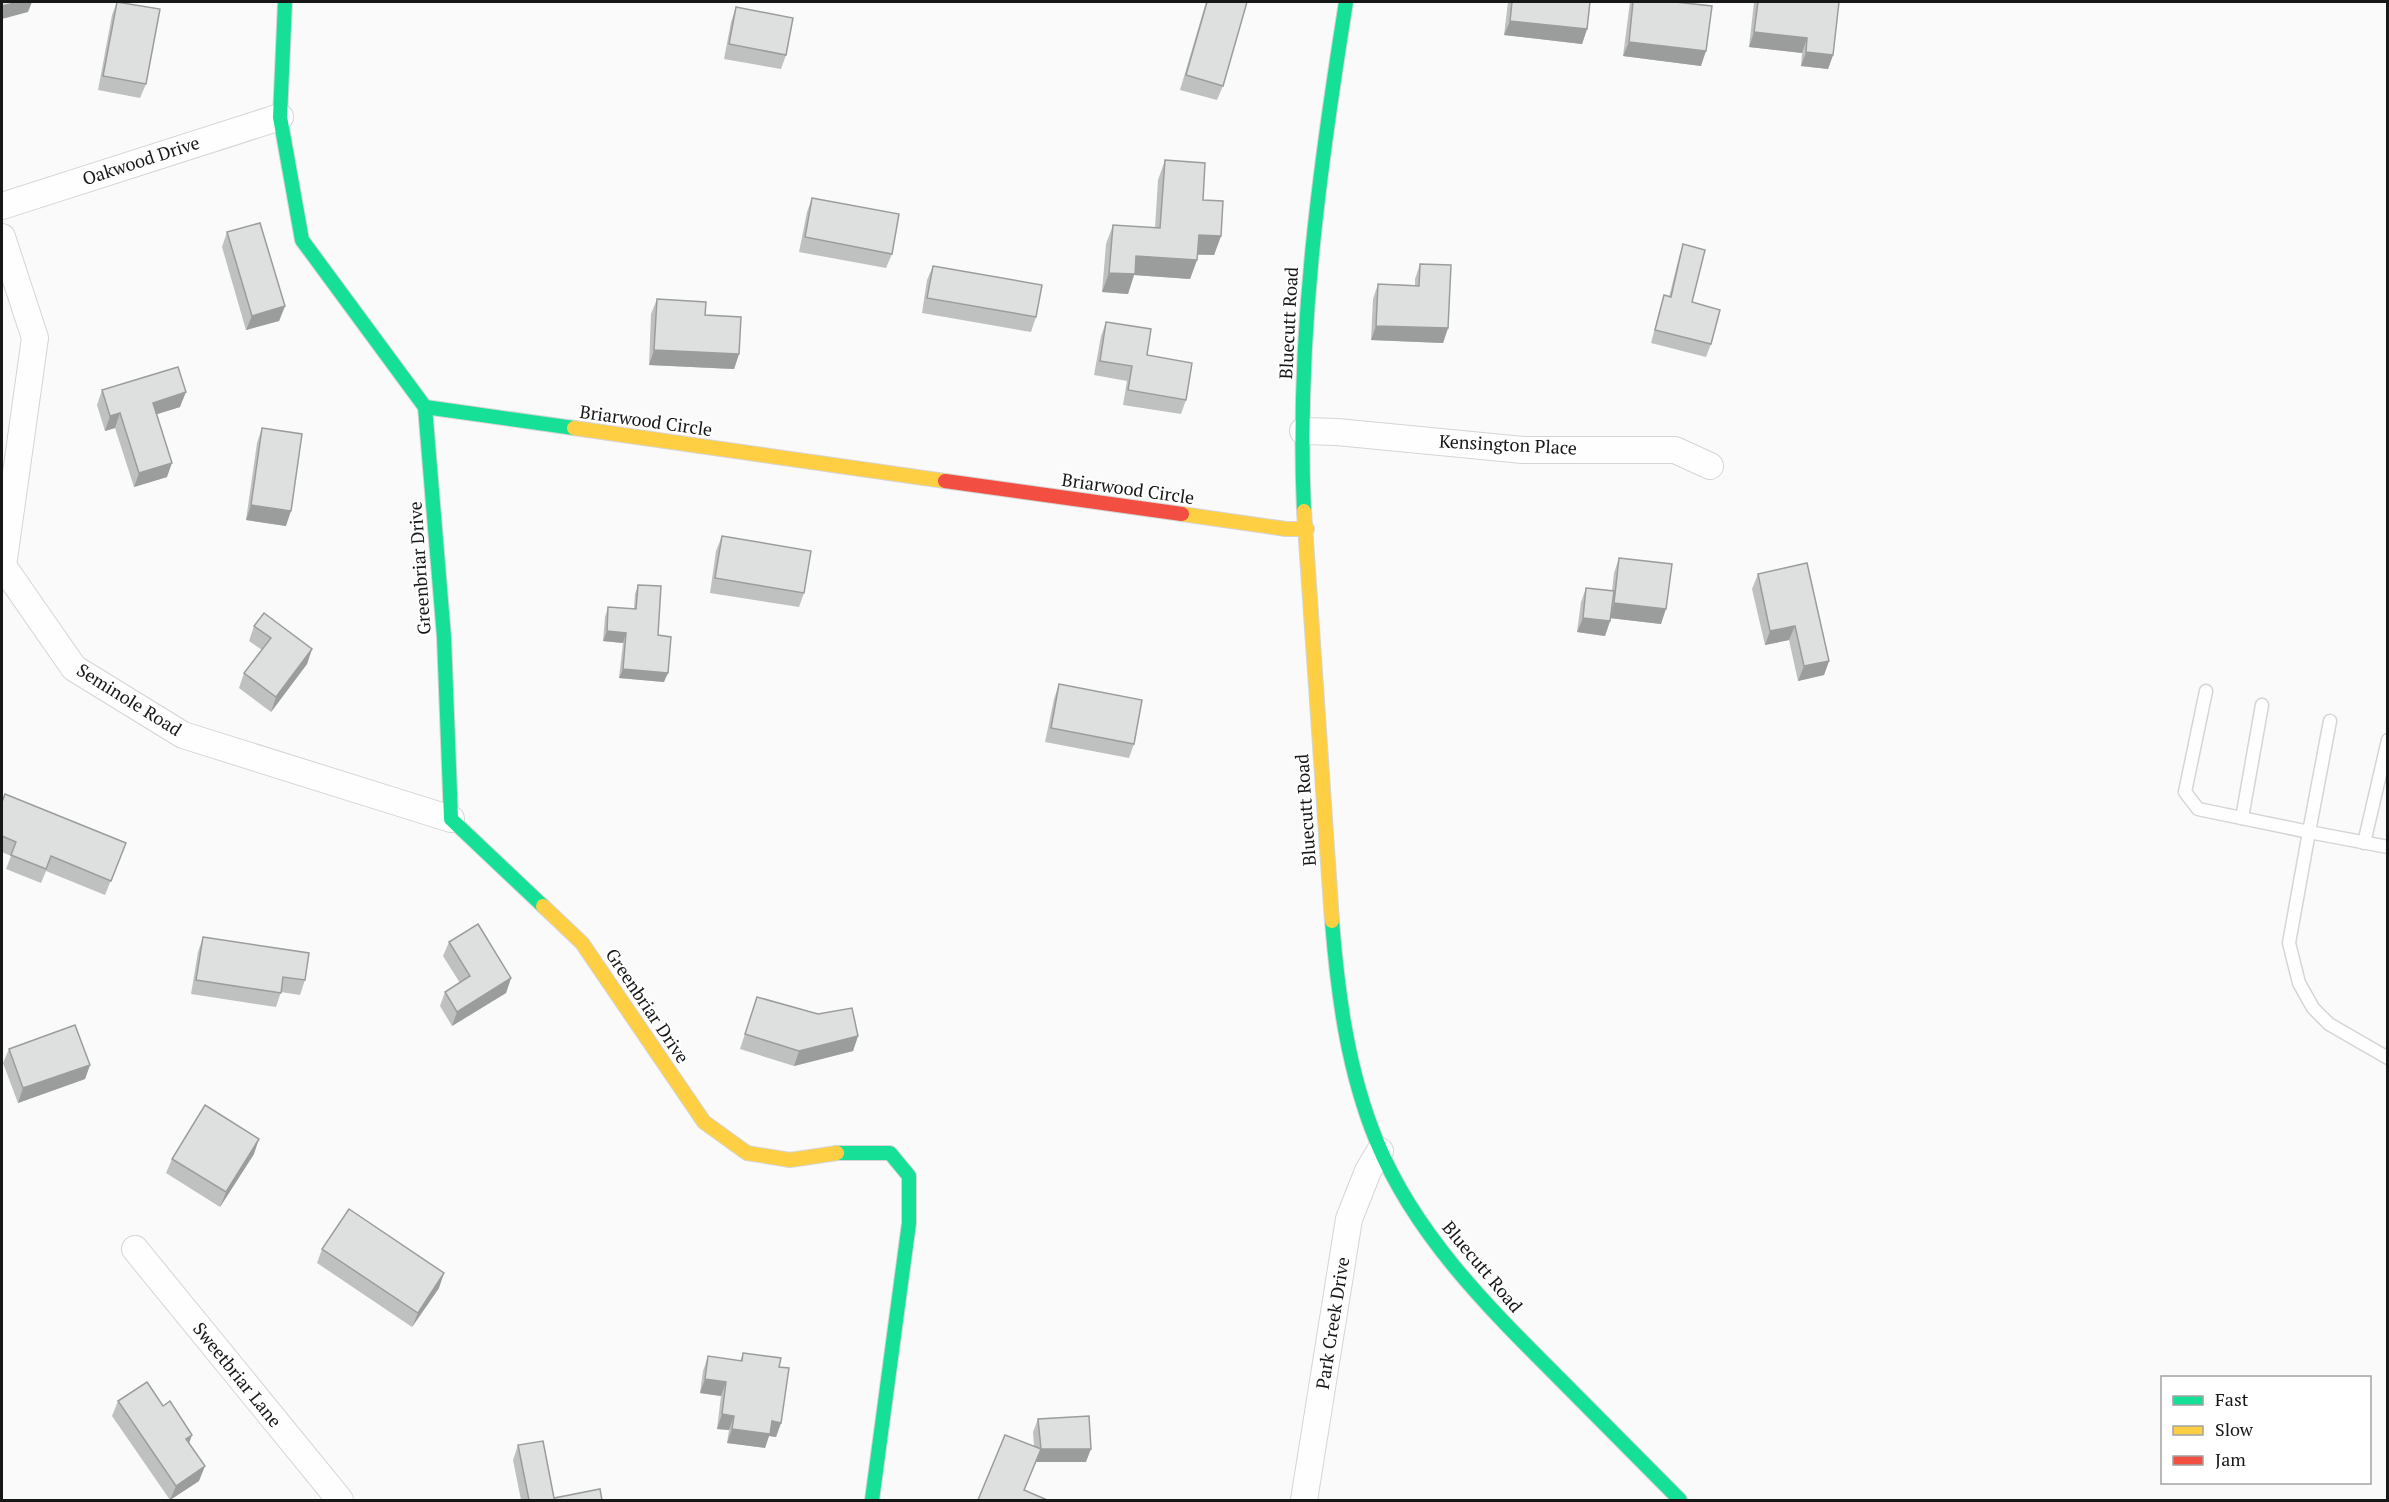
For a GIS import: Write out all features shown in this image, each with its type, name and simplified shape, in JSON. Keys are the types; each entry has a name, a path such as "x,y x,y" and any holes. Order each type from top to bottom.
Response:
{"street":[{"path":"285,2 280,117 284,151 302,240 425,408"},
{"name":"Bluecutt Road","path":"1346,2 1316,199 1305,310 1303,431 1307,529 1338,975 1353,1071 1367,1118 1380,1150 1397,1185 1420,1220 1493,1311 1680,1500"},
{"name":"Oakwood Drive","path":"2,206 280,117"},
{"name":"Seminole Road","path":"2,237 35,338 2,566 74,668 183,735 451,819"},
{"name":"Briarwood Circle","path":"425,408 1286,529 1307,529"},
{"name":"Greenbriar Drive","path":"425,408 444,637 451,819 582,943 704,1122 747,1153 790,1160 847,1151 890,1153 909,1176 909,1223 872,1500"},
{"name":"Kensington Place","path":"1303,431 1337,432 1523,450 1675,450 1710,466"},
{"name":"Park Creek Drive","path":"1304,1500 1349,1219 1368,1171 1380,1150"},
{"name":"Sweetbriar Lane","path":"135,1249 340,1500"}],"lane":[{"path":"2206,691 2185,792 2198,809 2388,848"},
{"path":"2242,818 2262,705"},
{"path":"2330,721 2289,944 2299,983 2313,1008 2329,1024 2388,1058"},
{"path":"2364,843 2388,740"}],"building":[{"path":"2,2 19,2 2,6"},
{"path":"117,2 160,9 146,84 103,76"},
{"path":"1207,2 1247,2 1223,86 1186,75"},
{"path":"1512,2 1590,2 1587,29 1510,21"},
{"path":"1633,2 1675,2 1712,6 1706,51 1629,42"},
{"path":"1758,2 1839,2 1833,55 1806,52 1807,38 1754,32"},
{"path":"736,7 793,18 786,55 729,44"},
{"path":"1165,160 1205,163 1203,200 1223,201 1221,236 1199,235 1197,260 1136,256 1135,274 1109,273 1113,225 1160,228"},
{"path":"812,198 899,214 892,254 805,237"},
{"path":"260,223 285,306 252,316 227,232"},
{"path":"1683,244 1705,250 1692,302 1720,310 1711,344 1655,330 1664,295 1671,297"},
{"path":"1420,264 1451,265 1448,328 1376,326 1378,284 1419,286"},
{"path":"933,266 1042,285 1036,317 927,298"},
{"path":"657,299 706,302 705,315 741,317 739,354 654,350"},
{"path":"1106,322 1151,329 1147,355 1192,363 1186,400 1128,390 1132,366 1100,361"},
{"path":"178,367 186,392 153,403 172,463 139,473 120,413 110,416 102,390"},
{"path":"262,428 302,434 291,511 251,505"},
{"path":"722,536 811,551 804,593 715,578"},
{"path":"1619,558 1672,564 1666,609 1614,603"},
{"path":"1807,563 1829,661 1804,666 1795,626 1770,631 1758,574"},
{"path":"638,585 661,586 658,635 671,637 668,673 623,669 626,633 607,631 608,607 636,609"},
{"path":"1586,588 1614,591 1610,621 1583,618"},
{"path":"264,613 312,649 276,697 244,673 271,638 254,626"},
{"path":"1059,684 1142,700 1134,744 1051,728"},
{"path":"5,794 126,843 111,881 51,856 46,869 11,855 16,842 2,836 2,802"},
{"path":"478,924 511,978 457,1012 445,992 470,976 449,942"},
{"path":"203,937 309,953 305,980 283,977 281,993 196,980"},
{"path":"757,997 818,1014 852,1008 858,1036 799,1051 745,1034"},
{"path":"75,1025 90,1065 23,1088 9,1049"},
{"path":"205,1105 259,1139 226,1192 172,1159"},
{"path":"349,1209 444,1273 418,1313 322,1249"},
{"path":"743,1353 781,1358 779,1367 789,1368 781,1423 772,1421 770,1434 732,1429 734,1416 722,1414 726,1382 705,1379 708,1356 742,1361"},
{"path":"147,1382 163,1406 170,1401 192,1435 186,1439 205,1466 176,1486 118,1401"},
{"path":"1089,1416 1091,1449 1041,1449 1038,1419"},
{"path":"1005,1435 1041,1449 1024,1490 1044,1500 978,1500"},
{"path":"543,1441 554,1498 600,1489 602,1500 529,1500 518,1445"}],"traffic: fast":[{"path":"285,2 280,117 302,240 425,407 574,428"},
{"path":"1304,511 1303,383 1312,255 1327,129 1346,2"},
{"path":"425,407 444,637 451,819 543,906"},
{"path":"1332,921 1341,1005 1359,1088 1377,1142 1412,1208 1456,1269 1481,1297 1680,1500"},
{"path":"837,1153 890,1153 909,1176 909,1223 872,1500"}],"traffic: slow":[{"path":"574,428 945,481"},
{"path":"1304,511 1332,921"},
{"path":"1182,514 1286,529 1307,529"},
{"path":"543,906 582,943 704,1122 747,1153 790,1160 837,1153"}],"traffic: jam":[{"path":"945,481 1182,514"}]}
